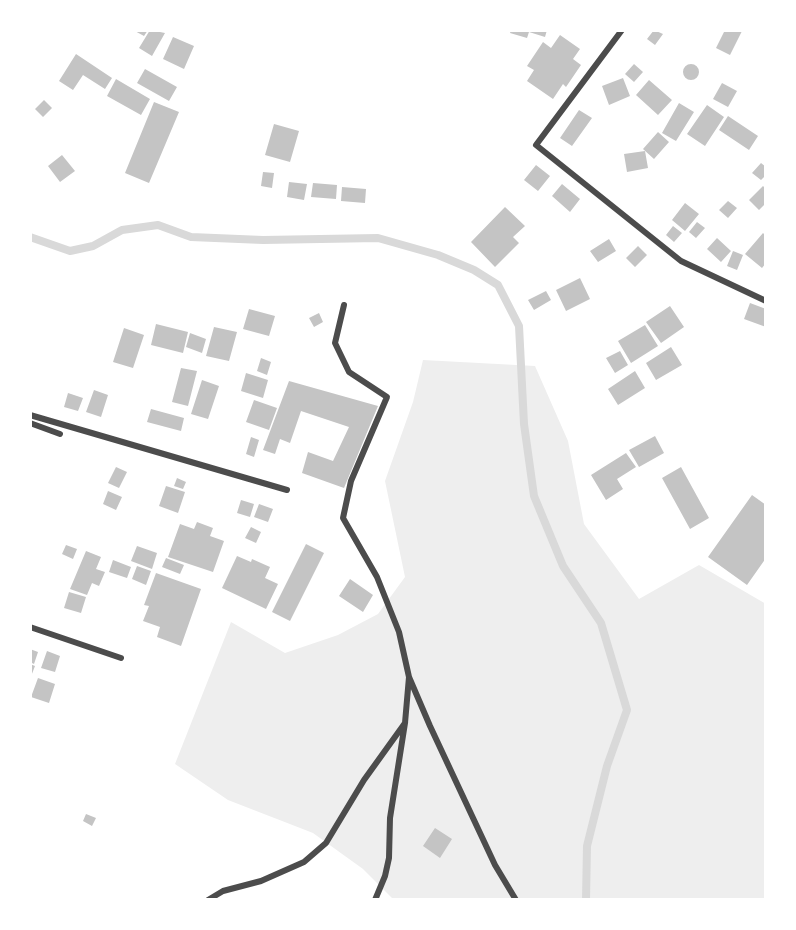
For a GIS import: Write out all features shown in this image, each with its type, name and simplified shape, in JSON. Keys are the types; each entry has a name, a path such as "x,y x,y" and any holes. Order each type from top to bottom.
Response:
{"street":[{"path":"622,30 536,145 681,261 766,302"},
{"path":"344,306 335,343 350,372 387,397 351,481 343,518 377,577 399,632 409,677 495,865 516,900"},
{"path":"30,416 287,490"},
{"path":"30,423 60,434"},
{"path":"30,627 121,658"},
{"path":"375,900 385,876 389,858 390,818 405,723 409,677"},
{"path":"208,900 223,891 261,881 304,862 326,843 364,780 405,723"}],"shaded area":[{"path":"423,360 535,366 568,441 584,524 639,599 699,565 766,604 766,900 394,900 363,869 313,833 228,800 175,764 231,622 285,653 338,635 378,614 405,577 385,481 413,402"}],"building":[{"path":"133,30 148,30 144,36"},
{"path":"150,30 165,33 152,56 139,48"},
{"path":"511,30 547,30 545,37 529,32 527,38 510,33"},
{"path":"654,30 663,34 655,45 647,39"},
{"path":"725,30 742,31 730,55 716,48"},
{"path":"560,35 580,49 573,59 581,65 566,87 563,84 553,99 527,81 534,70 527,66 543,42 551,48"},
{"path":"173,37 194,46 184,69 163,59"},
{"path":"76,54 112,78 105,89 83,75 73,90 59,81"},
{"path":"634,64 643,72 634,82 625,74"},
{"path":"688,64 694,64 699,72 697,78 688,80 683,75 683,69"},
{"path":"145,69 177,87 169,101 137,83"},
{"path":"623,78 630,96 609,105 602,86"},
{"path":"116,79 150,99 141,115 107,96"},
{"path":"649,80 672,100 658,115 636,95"},
{"path":"722,83 737,91 728,107 713,99"},
{"path":"44,100 52,108 43,117 35,109"},
{"path":"154,102 179,112 149,183 125,173"},
{"path":"679,103 694,112 676,141 662,133"},
{"path":"707,105 724,117 705,146 687,134"},
{"path":"579,110 592,118 572,146 560,138"},
{"path":"728,116 758,136 749,150 719,130"},
{"path":"274,124 299,131 290,162 265,155"},
{"path":"658,132 669,142 654,159 643,149"},
{"path":"645,151 648,168 627,172 624,154"},
{"path":"62,155 75,171 60,182 48,166"},
{"path":"761,163 766,167 766,175 761,180 752,173"},
{"path":"536,165 550,176 538,191 524,180"},
{"path":"263,172 274,173 272,188 261,186"},
{"path":"289,182 307,184 304,200 287,197"},
{"path":"313,183 337,185 336,199 311,197"},
{"path":"562,184 580,199 570,212 552,196"},
{"path":"763,186 766,189 766,203 759,210 749,200"},
{"path":"342,187 366,189 365,203 341,201"},
{"path":"728,201 737,208 728,218 719,210"},
{"path":"685,203 699,214 685,231 672,220"},
{"path":"505,207 525,226 513,237 519,243 495,267 471,242"},
{"path":"697,222 705,228 696,238 689,232"},
{"path":"673,226 682,233 674,242 666,235"},
{"path":"763,233 766,236 766,263 762,268 745,254"},
{"path":"717,238 731,251 721,262 707,249"},
{"path":"609,239 616,251 598,262 590,251"},
{"path":"638,246 647,255 635,267 626,258"},
{"path":"733,251 743,255 737,270 727,266"},
{"path":"580,278 590,299 566,311 556,290"},
{"path":"546,291 551,300 534,310 528,300"},
{"path":"750,303 766,309 766,327 744,319"},
{"path":"670,306 684,327 661,343 646,322"},
{"path":"249,309 275,316 269,336 243,329"},
{"path":"319,313 323,322 314,327 309,318"},
{"path":"156,324 188,332 183,353 151,345"},
{"path":"645,325 658,346 631,363 618,341"},
{"path":"214,327 237,332 229,361 206,356"},
{"path":"124,328 144,335 133,368 113,362"},
{"path":"190,333 206,339 202,353 186,347"},
{"path":"671,347 682,365 656,380 646,363"},
{"path":"620,351 628,365 615,373 606,358"},
{"path":"261,358 271,362 267,375 257,371"},
{"path":"181,368 197,371 188,406 172,402"},
{"path":"635,371 645,388 618,405 608,389"},
{"path":"246,373 268,380 263,398 241,391"},
{"path":"202,380 219,386 208,419 191,414"},
{"path":"289,381 378,406 344,488 302,473 308,452 333,461 349,427 301,411 290,443 280,439 275,454 263,450"},
{"path":"94,390 108,395 101,417 86,412"},
{"path":"68,393 83,398 78,411 64,407"},
{"path":"254,400 277,408 269,430 246,422"},
{"path":"151,409 184,418 181,431 147,422"},
{"path":"655,436 664,453 639,467 629,450"},
{"path":"251,437 259,440 254,457 246,454"},
{"path":"626,453 636,467 617,479 623,489 606,500 591,475"},
{"path":"116,467 127,472 119,488 108,483"},
{"path":"681,467 709,518 690,529 662,478"},
{"path":"177,478 186,482 183,489 174,486"},
{"path":"166,486 185,492 178,513 159,506"},
{"path":"108,491 122,497 116,510 103,504"},
{"path":"752,495 766,505 766,558 747,585 708,557"},
{"path":"241,500 254,504 250,517 237,513"},
{"path":"259,504 273,509 268,522 254,517"},
{"path":"197,522 213,528 210,536 224,541 213,572 168,557 180,524 194,529"},
{"path":"251,527 261,532 256,543 245,538"},
{"path":"306,544 324,553 290,621 272,612"},
{"path":"66,545 77,549 73,559 62,554"},
{"path":"137,546 157,553 152,569 131,561"},
{"path":"86,551 101,557 96,569 105,572 99,586 92,583 87,595 70,589"},
{"path":"237,556 251,562 252,559 270,567 265,578 278,584 266,609 222,588"},
{"path":"166,558 184,565 180,574 162,567"},
{"path":"113,560 131,567 127,578 109,572"},
{"path":"137,566 151,571 146,585 132,579"},
{"path":"156,573 201,589 181,646 157,637 160,627 143,621 149,606 144,605"},
{"path":"350,579 373,595 363,612 339,596"},
{"path":"69,592 86,597 81,613 64,608"},
{"path":"30,649 38,652 34,664 30,662"},
{"path":"47,651 60,656 55,672 41,668"},
{"path":"30,664 35,666 30,679"},
{"path":"38,678 55,684 49,703 31,697"},
{"path":"86,814 96,818 92,826 83,821"},
{"path":"435,828 452,839 440,858 423,846"}],"waterway":[{"path":"30,237 70,251 93,246 122,230 158,225 191,237 263,240 378,238 438,255 474,270 498,285 519,326 524,424 534,496 563,566 601,623 627,710 607,766 587,846 586,900"}]}
